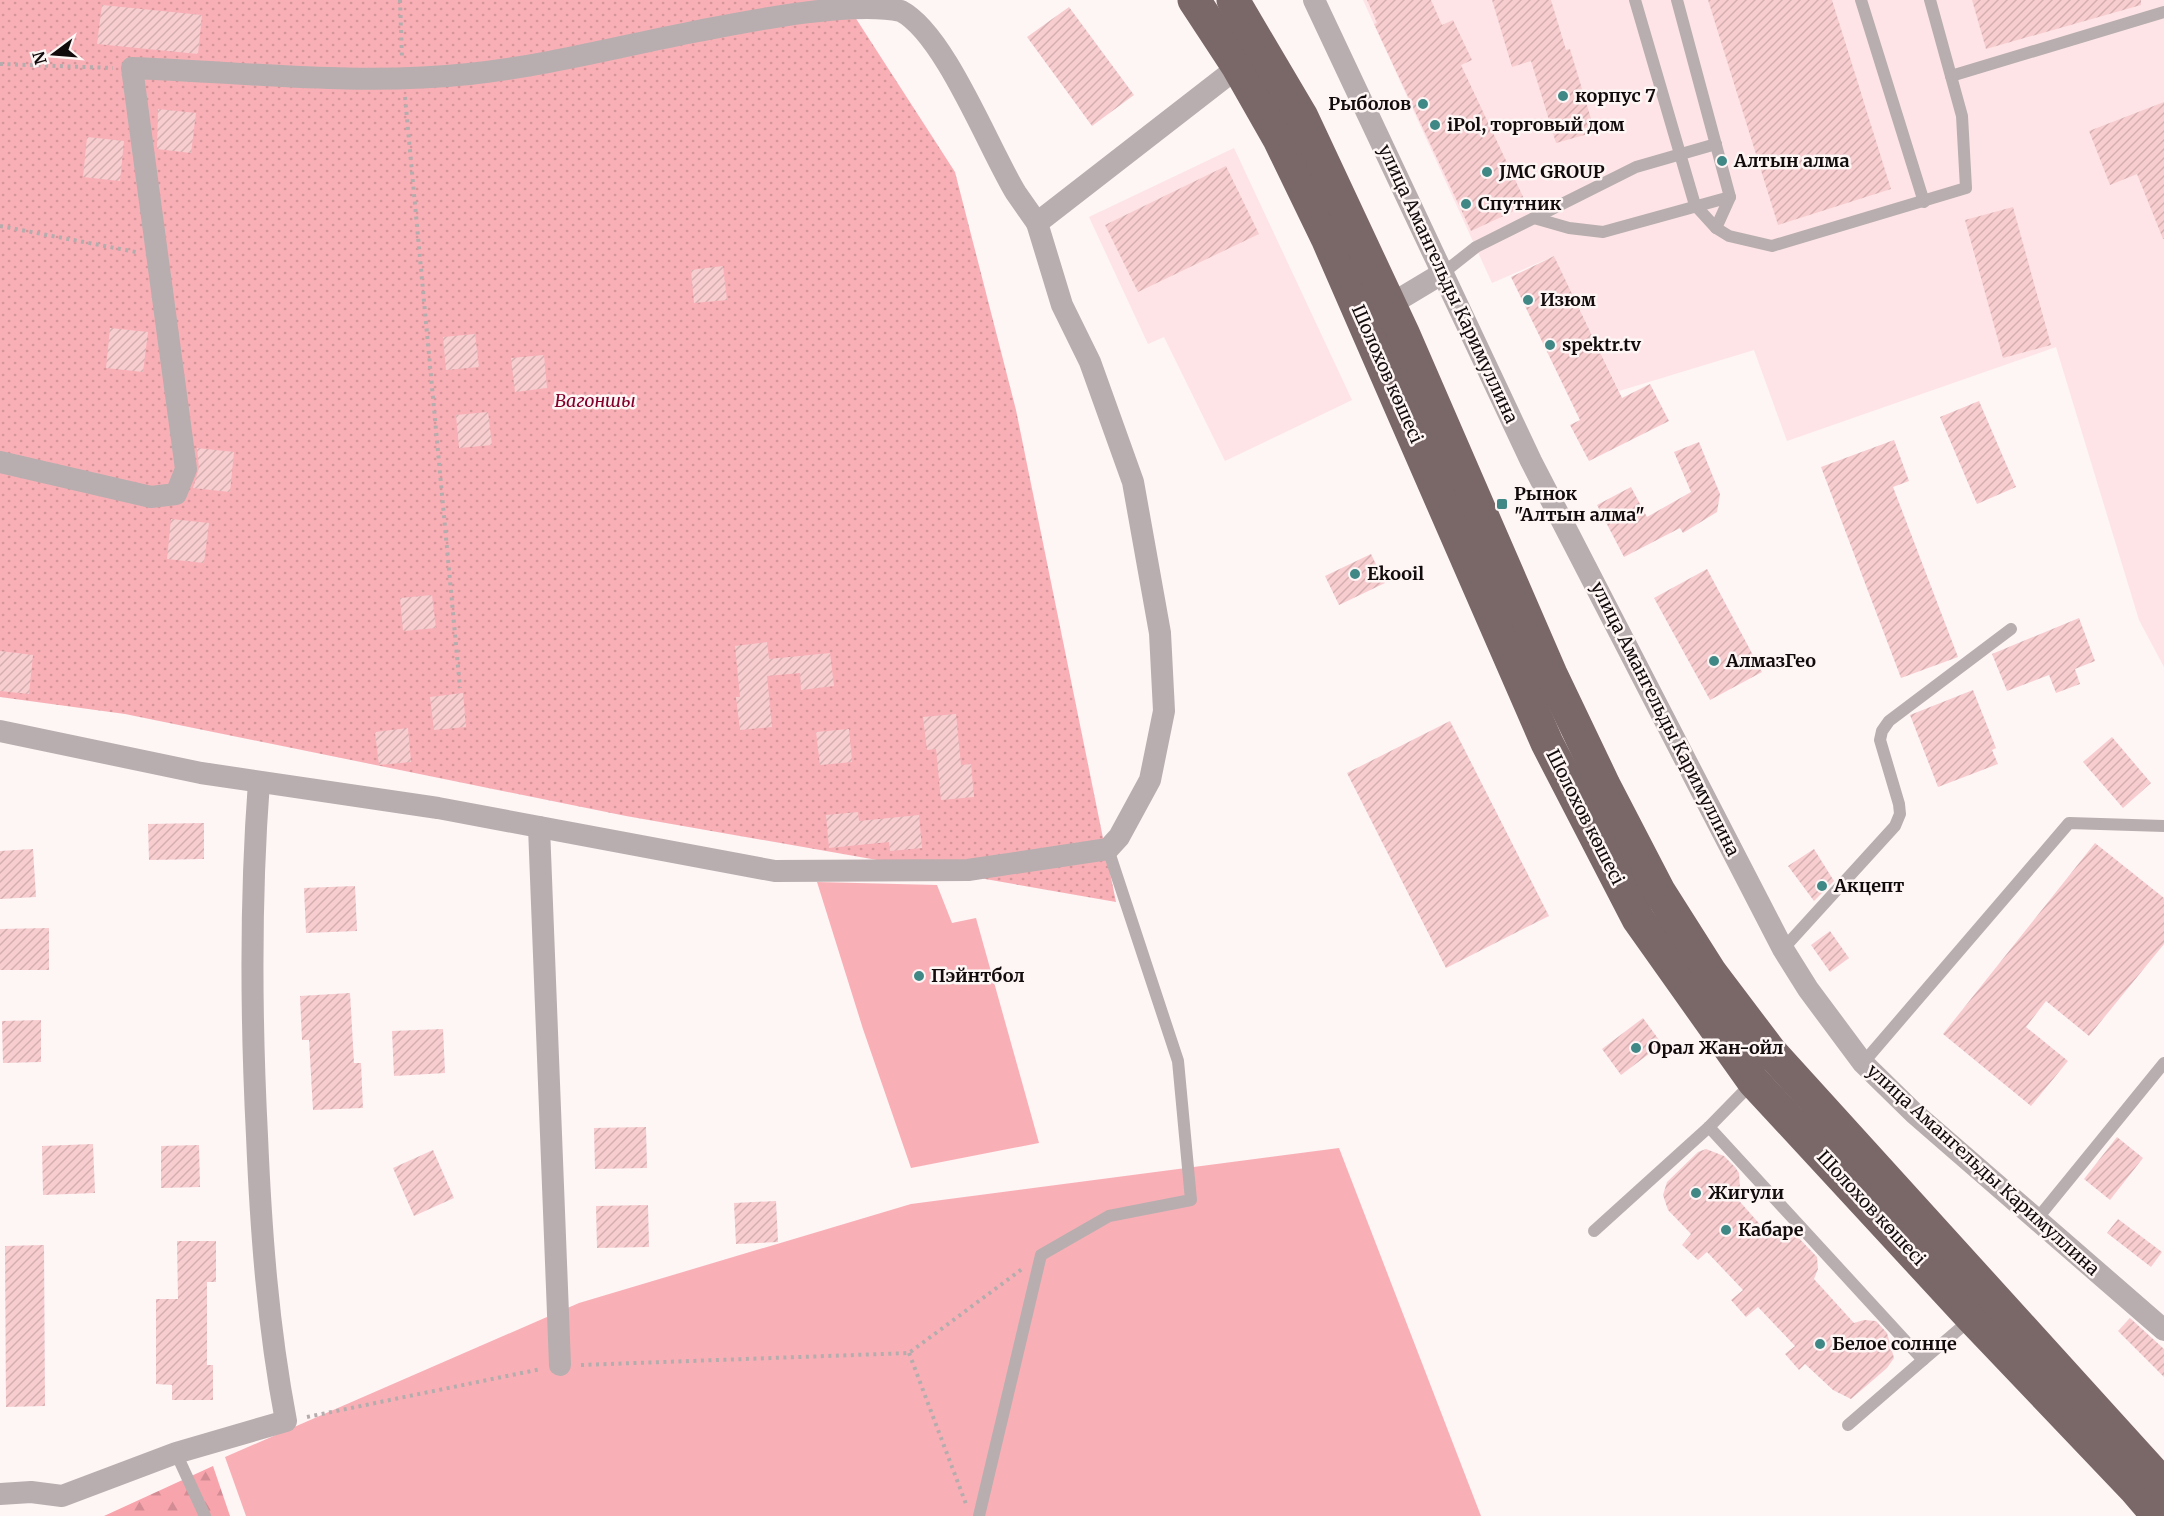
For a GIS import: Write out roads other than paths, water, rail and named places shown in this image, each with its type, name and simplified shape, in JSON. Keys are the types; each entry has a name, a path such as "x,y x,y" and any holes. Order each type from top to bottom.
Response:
{"highway":[{"name":"Шолохов көшесі","path":"1194,0 1238,67 1377,313 1604,785 1659,891 1711,974 1770,1051 2164,1485"},
{"name":"Шолохов көшесі","path":"1233,0 1302,117 1525,694 1638,919 1753,1081 2158,1516"}],"street":[{"name":"улица Амангельды Каримуллина","path":"1314,0 1531,461 1783,948 1808,989 1863,1063 1914,1113 2164,1330"},
{"path":"0,462 151,497 176,494 186,469 132,68 269,75 467,74 539,64 799,9 862,1 901,11 928,35 982,124 1015,192 1037,223 1062,305 1090,362 1133,482 1160,633 1164,711 1150,780 1119,837 1108,849 968,870 775,871 438,808 201,773 0,731"},
{"path":"1037,223 1238,67"},
{"path":"1377,313 1443,273"},
{"path":"0,1494 31,1492 62,1496 176,1453 286,1421 267,1292 255,1100 251,959 254,850 259,782"},
{"path":"539,827 560,1365"}],"lane":[{"path":"1635,0 1695,205 1716,228 1729,236 1772,246 1966,188 1962,116 1930,0"},
{"path":"1677,0 1730,197 1716,228"},
{"path":"1861,0 1924,202"},
{"path":"1951,76 2164,12"},
{"path":"1443,273 1476,247 1636,167 1681,152 1716,144"},
{"path":"1534,218 1569,228 1603,232 1730,197"},
{"path":"1783,948 1895,826 1900,814 1899,804 1880,740 1882,731 1889,721 2011,629"},
{"path":"1863,1063 2069,824 2164,826"},
{"path":"979,1516 1041,1255 1109,1216 1191,1200 1178,1061 1108,849"},
{"path":"2037,1220 2164,1063"},
{"path":"1594,1232 1710,1127 1753,1081"},
{"path":"1710,1127 1923,1360"},
{"path":"1848,1425 1972,1318"},
{"path":"176,1453 205,1516"}],"place":[{"name":"корпус 7","path":"1563,96"},
{"name":"Рыболов","path":"1423,104"},
{"name":"iPol, торговый дом","path":"1435,125"},
{"name":"Алтын алма","path":"1722,161"},
{"name":"JMC GROUP","path":"1487,172"},
{"name":"Спутник","path":"1466,204"},
{"name":"Изюм","path":"1528,300"},
{"name":"spektr.tv","path":"1550,345"},
{"name":"Рынок \"Алтын алма\"","path":"1502,504"},
{"name":"Ekooil","path":"1355,574"},
{"name":"АлмазГео","path":"1714,661"},
{"name":"Акцепт","path":"1822,886"},
{"name":"Пэйнтбол","path":"919,976"},
{"name":"Орал Жан-ойл","path":"1636,1048"},
{"name":"Жигули","path":"1696,1193"},
{"name":"Кабаре","path":"1726,1230"},
{"name":"Белое солнце","path":"1820,1344"}],"park label":[{"name":"Вагоншы","path":"595,401"}]}
